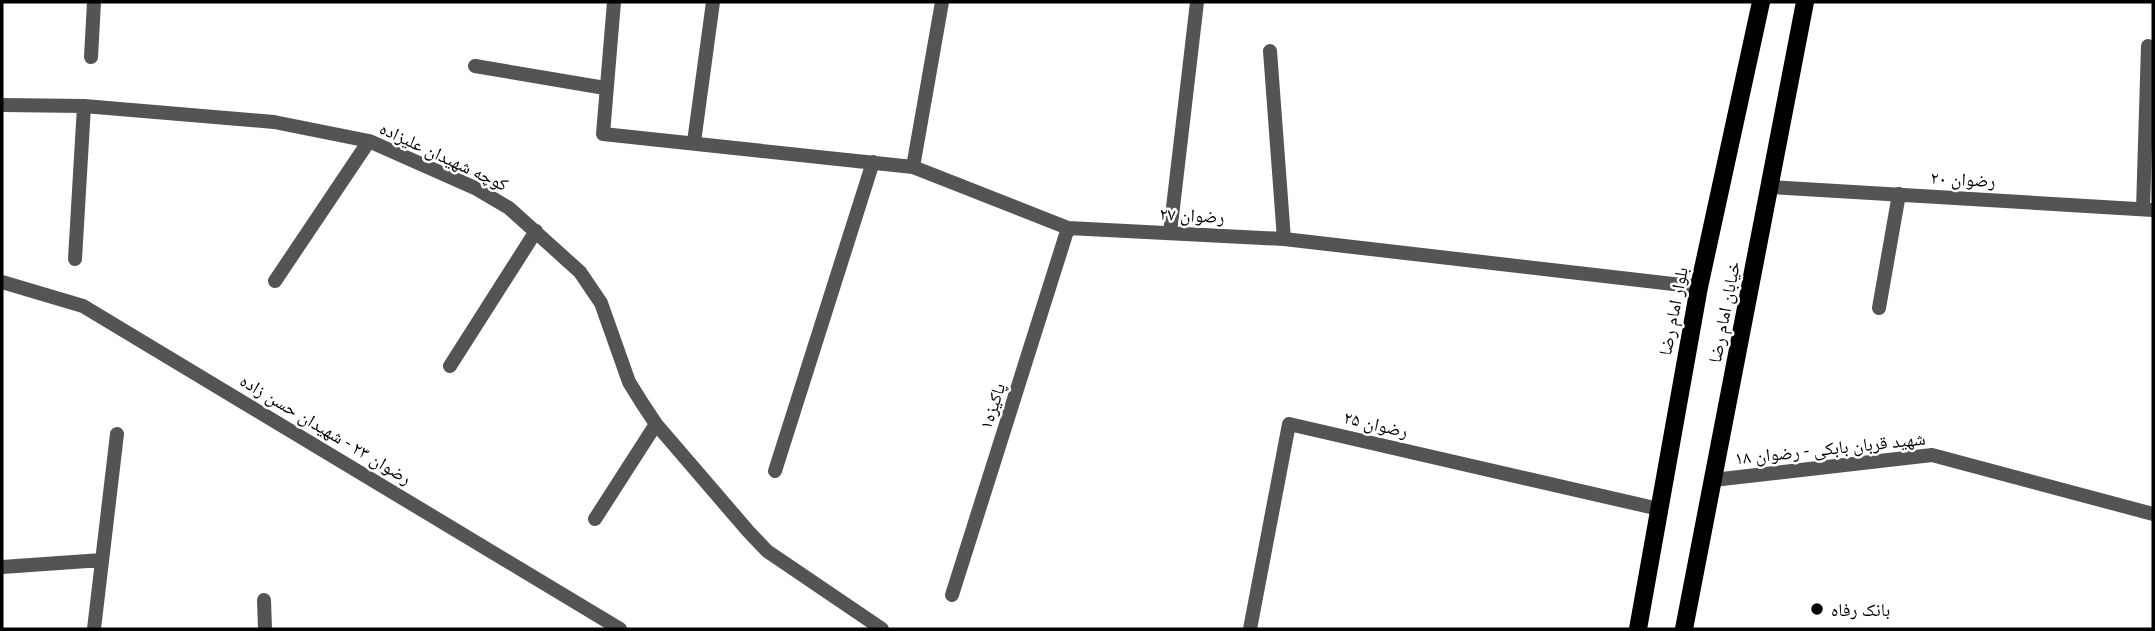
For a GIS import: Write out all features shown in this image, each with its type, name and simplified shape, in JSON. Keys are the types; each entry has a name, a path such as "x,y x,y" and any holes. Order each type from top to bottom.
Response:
{"main road":[{"name":"بلوار امام رضا","path":"1638,629 1699,286 1760,2"},
{"name":"خیابان امام رضا","path":"1684,629 1805,2"}],"street":[{"path":"91,57 94,2"},
{"path":"475,66 605,88 614,2"},
{"path":"694,142 713,2"},
{"path":"913,167 942,2"},
{"path":"1170,233 1197,2"},
{"path":"2148,46 2148,209"},
{"path":"1270,51 1284,239"},
{"name":"رضوان ۲۷","path":"605,88 603,134 913,167 1068,228 1284,239 1699,286"},
{"name":"کوچه شهیدان علیزاده","path":"2,104 84,106 274,122 369,141 475,188 509,208 580,272 601,303 629,382 656,424 766,551 882,629"},
{"path":"75,259 84,106"},
{"path":"275,281 369,141"},
{"path":"775,471 873,162"},
{"name":"رضوان ۲۰","path":"1770,187 2148,209"},
{"path":"1879,308 1899,194"},
{"name":"پاکیزه۱","path":"952,595 1068,228"},
{"path":"450,366 536,231"},
{"name":"رضوان ۲۳ - شهیدان حسن زاده","path":"2,282 83,306 620,629"},
{"path":"595,519 656,424"},
{"name":"رضوان ۲۵","path":"1250,629 1289,424 1659,509"},
{"path":"94,629 117,434"},
{"name":"شهید قربان بابکی - رضوان ۱۸","path":"1713,480 1932,455 2153,514"},
{"path":"2,567 102,560"},
{"path":"264,600 265,629"}],"place":[{"name":"بانک رفاه","path":"1817,609"}]}
